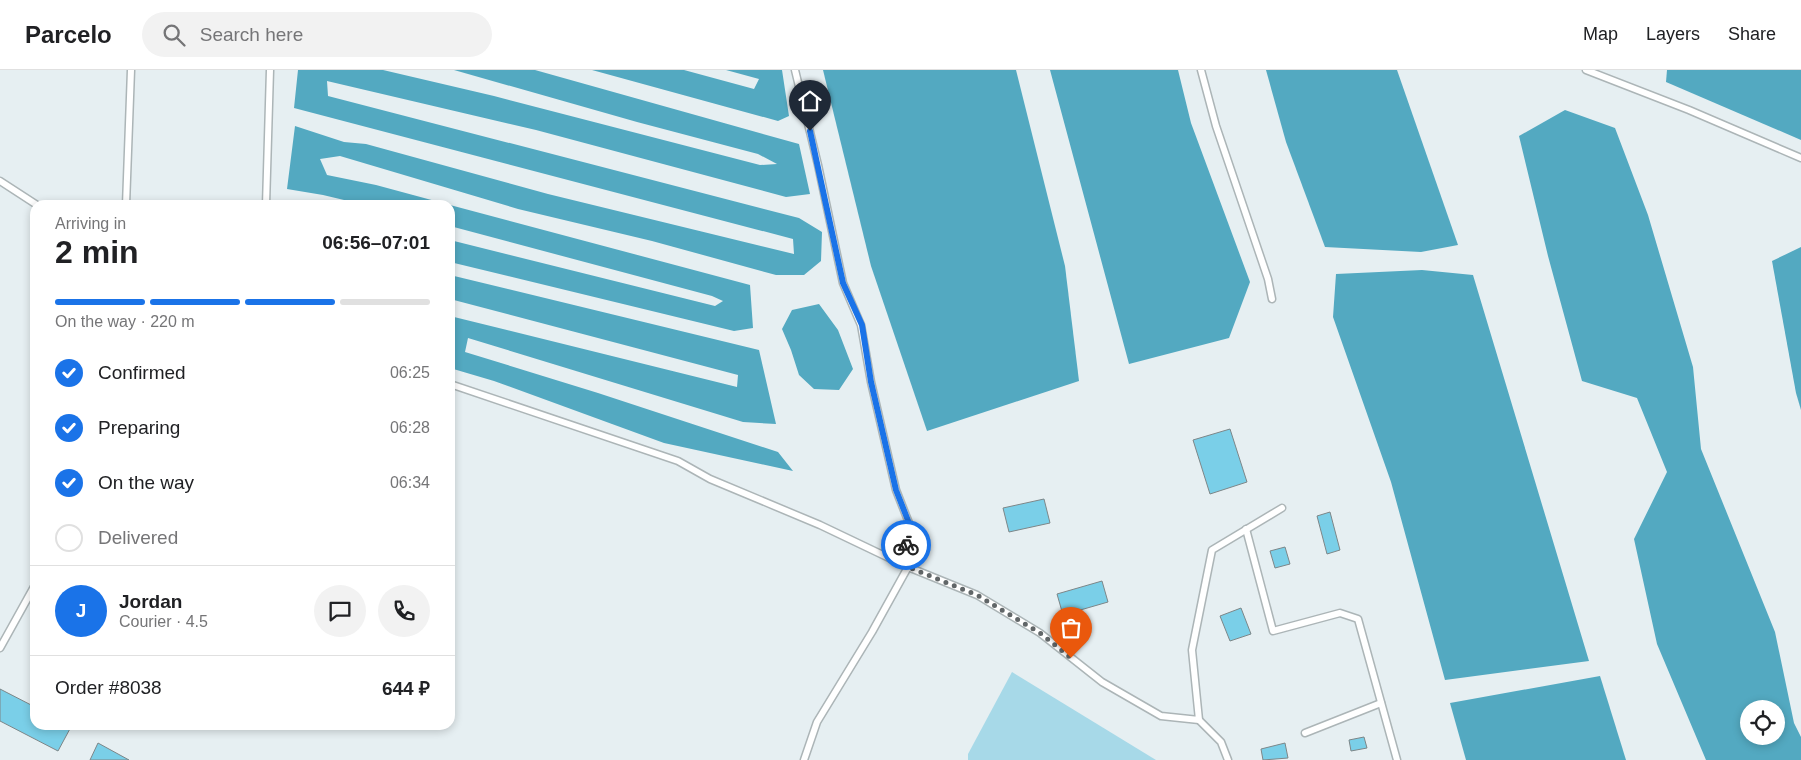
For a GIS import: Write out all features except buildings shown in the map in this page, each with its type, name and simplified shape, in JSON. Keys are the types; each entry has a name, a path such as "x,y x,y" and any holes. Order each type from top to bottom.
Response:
{"lane":[{"path":"126,200 131,70"},
{"path":"266,200 270,70"},
{"path":"795,70 818,165 843,283 862,325 871,382 896,490 909,523 906,540 908,567 872,632 817,722 804,760"},
{"path":"1201,70 1216,126 1268,279 1272,299"},
{"path":"1586,70 1689,110 1801,158"},
{"path":"0,181 30,200"},
{"path":"455,386 678,461 710,479 820,525 908,567 977,595 1040,633 1102,682 1160,716 1199,720 1221,742 1228,760"},
{"path":"1199,720 1192,650 1212,550 1282,508"},
{"path":"1246,529 1273,631 1340,614 1358,619 1397,760"},
{"path":"0,648 30,593"},
{"path":"1305,733 1381,703"}],"shaded area":[{"path":"298,70 383,70 494,96 760,165 777,164 758,154 454,70 535,70 799,144 810,194 786,197 536,130 327,81 328,96 799,218 822,232 821,261 804,275 776,275 652,241 518,209 340,156 320,159 327,175 376,185 432,200 344,200 287,189 295,126 344,142 366,144 548,194 794,254 793,239 294,108"},
{"path":"592,70 684,70 754,89 759,79 726,70 782,70 789,116 778,121"},
{"path":"823,70 1016,70 1065,266 1079,381 927,431 871,266"},
{"path":"1050,70 1178,70 1191,123 1250,282 1229,338 1129,364"},
{"path":"1266,70 1397,70 1458,245 1421,252 1325,247 1286,142"},
{"path":"1667,70 1801,70 1801,140 1666,82"},
{"path":"1565,110 1615,128 1648,215 1693,367 1701,449 1775,632 1794,723 1801,737 1801,760 1706,760 1657,644 1634,539 1667,472 1637,398 1582,381 1548,256 1519,136"},
{"path":"455,206 750,285 753,328 734,331 455,263 455,241 715,306 723,301 712,296 455,227"},
{"path":"1801,247 1801,410 1796,393 1772,261"},
{"path":"1422,270 1473,275 1589,661 1445,680 1391,482 1333,317 1336,274"},
{"path":"455,276 759,350 776,424 743,422 468,338 465,352 778,452 793,471 664,443 494,381 455,369 455,317 737,387 738,375 455,300"},
{"path":"819,304 838,330 853,369 839,390 814,389 799,375 782,329 792,310"},
{"path":"1012,672 1156,760 968,760 968,754"},
{"path":"1600,676 1626,760 1466,760 1450,703"}],"way so far":[{"path":"906,545 908,567 977,595 1040,633 1071,658"}],"route":[{"path":"810,131 843,283 862,325 871,382 896,490 909,523 906,545"}]}
